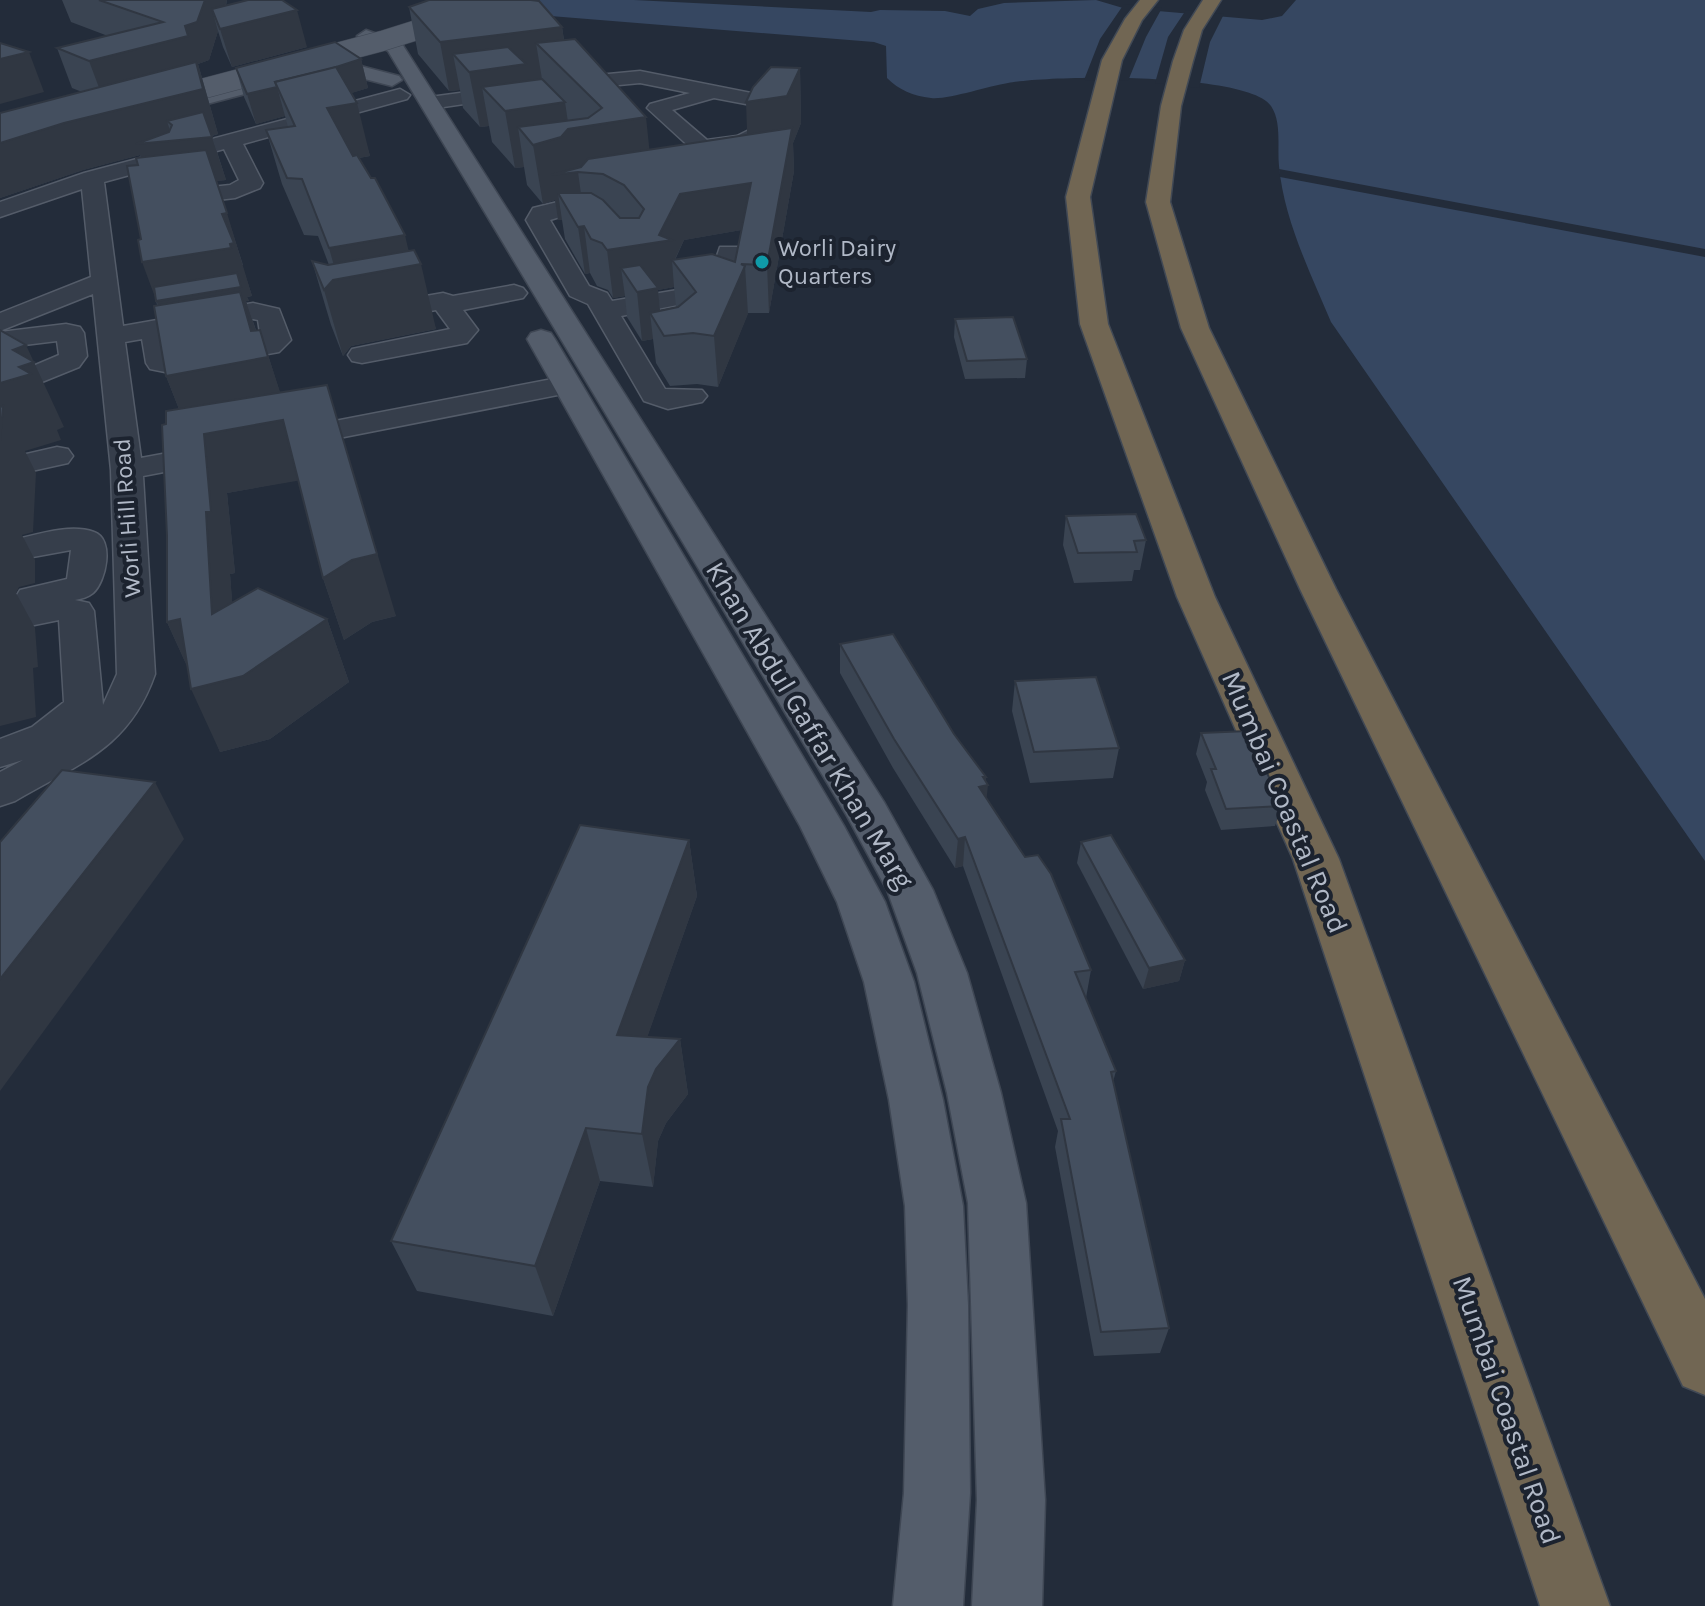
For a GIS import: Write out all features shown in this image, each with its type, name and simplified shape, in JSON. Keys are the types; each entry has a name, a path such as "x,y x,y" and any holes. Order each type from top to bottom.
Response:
{"highway":[{"name":"Mumbai Coastal Road","path":"1149,0 1134,19 1112,60 1078,197 1094,324 1196,597 1316,859 1575,1606"},
{"path":"1211,2 1193,30 1171,106 1158,202 1195,328 1318,589 1705,1364"}],"main road":[{"path":"122,110 234,91 299,73 481,0"},
{"path":"122,110 206,79 379,40 445,31 512,7"},
{"path":"122,110 512,7"},
{"path":"379,40 445,31"},
{"name":"Khan Abdul Gaffar Khan Marg","path":"379,40 407,93 529,236 562,317 868,813 910,890 942,973 974,1093 997,1203 1011,1500 1007,1606"},
{"name":"Khan Abdul Gaffar Khan Marg","path":"379,40 514,293 822,826 861,902 889,982 916,1100 934,1206 938,1305 937,1493 928,1606"},
{"path":"299,73 349,69 407,93"},
{"path":"206,79 234,91"}],"street":[{"path":"137,184 143,176 407,93 523,90 628,76 767,102"},
{"path":"715,92 657,108 703,147 743,141 757,128 776,82"},
{"path":"523,90 545,105 602,100 682,86"},
{"path":"0,210 92,178 137,184 244,188 252,183 233,147"},
{"name":"Worli Hill Road","path":"0,791 88,740 114,718 127,699 136,674 127,470 92,178"},
{"path":"529,236 541,213 578,204 585,195 631,188"},
{"path":"529,236 585,227"},
{"path":"529,236 579,291 598,299 644,353 654,395 668,400 692,396"},
{"path":"562,317 605,310 661,312 715,291 721,285 729,252"},
{"path":"574,282 603,277"},
{"path":"0,323 103,281"},
{"path":"447,305 514,293"},
{"path":"346,319 443,301 474,327 457,337 362,355"},
{"path":"0,390 72,358 154,329"},
{"path":"0,340 70,333 72,358"},
{"path":"127,470 568,385"},
{"path":"0,416 45,397"},
{"path":"0,469 57,456"},
{"path":"0,553 80,538 88,541 88,579 84,584 76,589 0,605"},
{"path":"0,621 54,609 76,611 84,705 64,726 36,744 0,753"}],"water":[{"path":"451,0 634,0 871,12 945,11 970,16 978,9 1004,3 1096,0 1123,8 1262,20 1282,16 1296,0 1705,0 1705,861 1331,322 1286,206 1274,112 1271,106 1255,95 1189,82 1064,78 1030,80 931,98 907,92 887,78 886,46 874,42 538,15"}],"pier":[{"path":"1124,4 1162,8 1128,81 1084,80 1100,39"},
{"path":"1186,10 1224,14 1210,42 1199,88 1155,83 1168,37"},
{"path":"1279,169 1705,249 1705,257 1280,177"}],"building":[{"path":"99,0 205,0 197,22 185,26 188,36 89,61 57,48 163,22"},
{"path":"248,0 282,0 297,10 220,29 212,9"},
{"path":"429,0 539,1 562,27 440,42 409,7"},
{"path":"575,39 646,117 568,129 561,137 533,145 518,127 588,118 602,108 536,43"},
{"path":"335,42 361,59 275,82 277,87 247,94 236,68"},
{"path":"0,43 29,52 0,59"},
{"path":"508,47 526,64 469,72 453,54"},
{"path":"196,62 203,89 64,123 0,143 0,113"},
{"path":"336,67 357,103 327,108 353,156 357,155 371,178 375,178 405,235 329,248 302,179 287,178 266,130 295,126 275,82"},
{"path":"771,67 800,68 787,96 746,102 753,87"},
{"path":"542,79 565,102 505,111 482,87"},
{"path":"203,112 212,137 136,144 169,132 172,125 167,121"},
{"path":"792,128 767,265 741,264 745,266 714,336 693,333 664,336 650,313 678,307 696,292 672,260 712,254 735,262 751,183 680,194 659,235 672,240 607,250 602,243 591,239 584,226 578,227 558,193 591,193 603,200 620,218 639,218 644,209 624,185 603,174 578,172 551,175 581,167 588,159"},
{"path":"206,150 227,213 222,214 234,243 230,244 231,248 142,262 138,240 141,239 127,166 138,165 136,158"},
{"path":"414,250 421,264 333,280 324,290 312,261 328,265"},
{"path":"640,265 658,288 637,292 621,268"},
{"path":"237,273 241,287 156,301 154,287"},
{"path":"240,292 251,331 260,330 268,357 166,376 154,306"},
{"path":"1013,317 1027,359 967,361 955,319"},
{"path":"0,330 26,345 13,350 34,362 19,367 31,374 0,383"},
{"path":"327,385 377,554 352,560 323,578 283,420 204,434 211,512 206,512 212,614 258,588 327,619 243,676 191,689 180,619 167,622 162,425 166,424 166,411"},
{"path":"3,406 0,441 0,407"},
{"path":"1136,514 1146,540 1134,541 1137,552 1078,553 1066,516"},
{"path":"893,634 954,734 986,777 983,777 988,785 979,787 1025,857 1038,855 1051,874 1091,970 1075,972 1116,1071 1111,1072 1169,1328 1101,1332 1061,1119 1070,1119 965,837 958,839 894,739 840,644"},
{"path":"1096,677 1119,748 1034,752 1015,681"},
{"path":"1248,731 1282,806 1226,809 1211,769 1216,769 1201,733"},
{"path":"62,770 155,782 0,979 0,842"},
{"path":"580,825 689,840 617,1035 680,1039 656,1069 648,1087 642,1134 586,1128 535,1266 391,1241"},
{"path":"1111,835 1185,960 1149,968 1081,842"}],"place":[{"name":"Worli Dairy Quarters","path":"762,262"}]}
